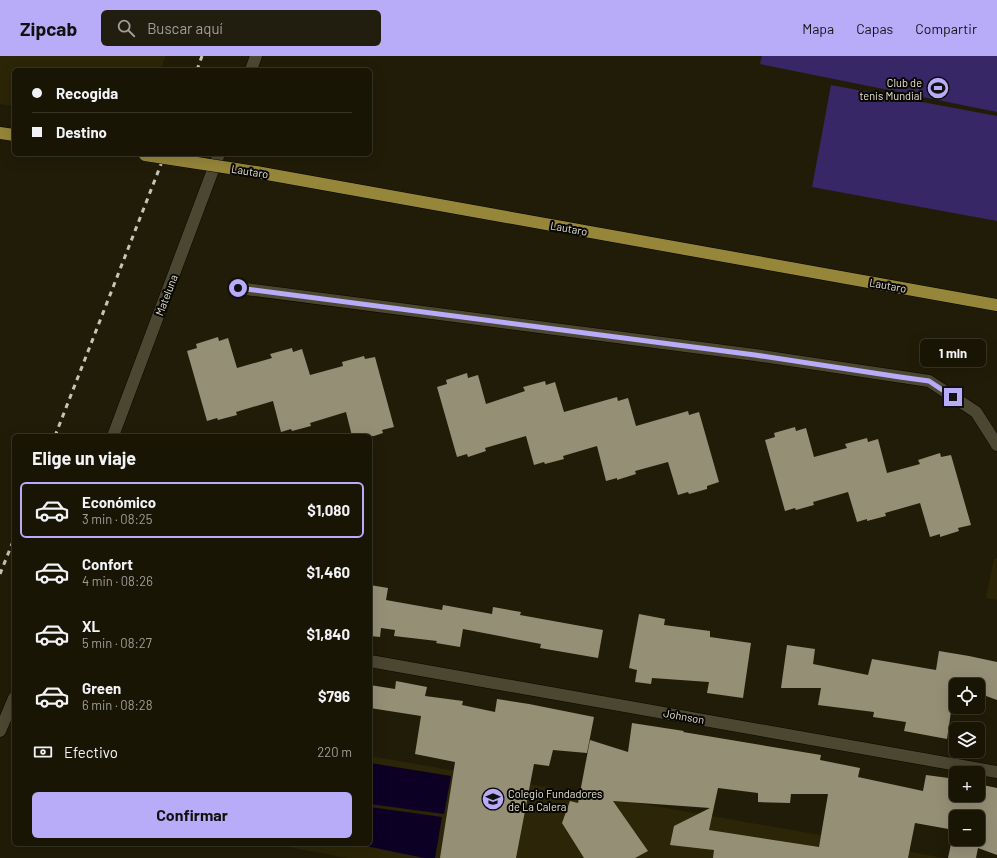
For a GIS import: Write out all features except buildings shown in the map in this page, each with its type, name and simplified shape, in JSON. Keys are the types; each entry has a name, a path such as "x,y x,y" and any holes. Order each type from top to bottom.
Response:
{"main road":[{"path":"0,133 12,135"},
{"name":"Lautaro","path":"155,156 256,172 997,305"}],"street":[{"path":"252,68 256,56"},
{"name":"Mateluna","path":"114,434 218,156"},
{"path":"238,288 755,355 929,381 976,412 997,445"},
{"name":"Johnson","path":"372,661 997,772"},
{"path":"0,731 12,703"}],"shaded area":[{"path":"0,56 166,56 161,68 12,68 12,106 0,104"},
{"name":"Club de tenis Mundial","path":"762,56 997,56 997,112 760,64"},
{"path":"831,85 997,116 997,221 812,187"},
{"path":"994,558 997,559 997,600 986,598"},
{"name":"Colegio Fundadores de La Calera","path":"372,756 860,842 943,858 348,858 283,846 372,846"},
{"path":"372,763 451,776 444,814 372,804"},
{"path":"372,807 442,817 435,858 424,858 366,846 372,846"}],"railway":[{"path":"198,68 202,56"},
{"path":"56,434 164,156"},
{"path":"0,574 12,544"}],"place":[{"name":"Club de tenis Mundial","path":"938,88"},
{"name":"Colegio Fundadores de La Calera","path":"493,799"}],"route":[{"path":"238,288 755,355 929,381 953,397"}]}
